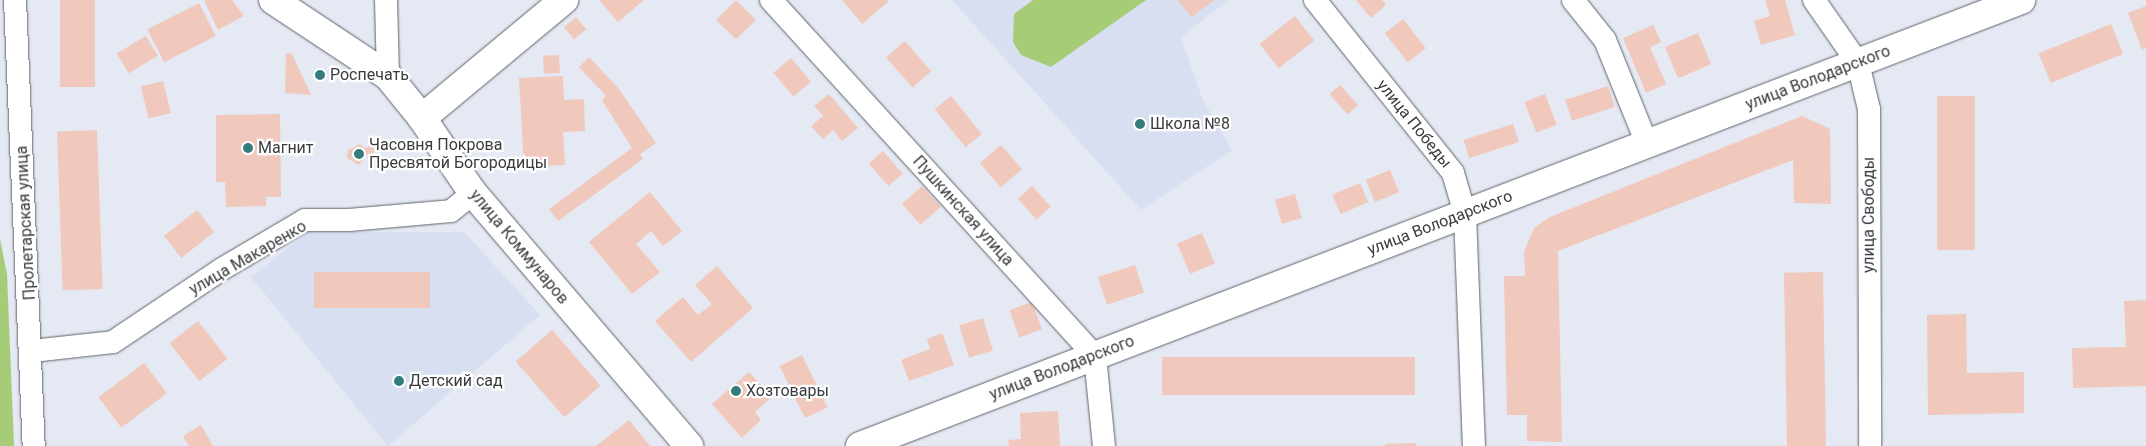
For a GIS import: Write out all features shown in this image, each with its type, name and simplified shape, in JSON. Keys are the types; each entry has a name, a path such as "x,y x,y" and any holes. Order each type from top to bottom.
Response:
{"main road":[{"name":"улица Коммунаров","path":"273,0 388,76 422,118 473,193 689,446"},
{"path":"422,118 564,0"},
{"name":"улица Володарского","path":"860,446 2021,0"}],"street":[{"name":"Пролетарская улица","path":"15,0 32,352 34,446"},
{"path":"386,0 388,76"},
{"name":"Пушкинская улица","path":"770,0 1095,356"},
{"name":"улица Победы","path":"1315,0 1453,173 1465,214 1474,446"},
{"path":"1573,0 1605,40 1647,144"},
{"name":"улица Свободы","path":"1814,0 1858,63 1869,109 1870,446"},
{"name":"улица Макаренко","path":"32,352 113,342 222,269 305,220 349,220 451,211 473,193"},
{"path":"1095,356 1104,446"}],"shaded area":[{"name":"Школа №8","path":"952,0 1228,0 1181,37 1202,98 1232,150 1141,210"},
{"name":"Детский сад","path":"308,232 464,232 540,315 388,446 251,277"}],"green space":[{"path":"1033,0 1146,0 1051,67 1021,55 1013,42 1014,14"},
{"path":"0,239 7,274 14,446 0,446"}],"building":[{"path":"60,0 95,0 95,87 60,87"},
{"path":"204,0 232,0 244,16 218,30"},
{"path":"599,0 644,0 618,22"},
{"path":"736,0 756,20 736,40 716,20"},
{"path":"842,0 887,0 888,2 862,24"},
{"path":"1178,0 1215,0 1191,17"},
{"path":"1356,0 1382,0 1386,5 1371,18"},
{"path":"1765,0 1785,0 1795,35 1761,45 1754,21 1770,16"},
{"path":"199,3 216,36 164,62 147,29"},
{"path":"2146,6 2146,48 2142,50 2128,13"},
{"path":"1295,16 1314,40 1279,68 1260,44"},
{"path":"576,17 586,29 574,40 564,27"},
{"path":"1403,19 1426,48 1408,62 1385,33"},
{"path":"2111,24 2123,54 2051,83 2039,53"},
{"path":"1653,25 1661,42 1650,47 1666,84 1646,93 1623,38"},
{"path":"1698,33 1711,64 1678,78 1665,47"},
{"path":"146,36 158,56 129,73 117,54"},
{"path":"905,41 931,71 912,88 886,57"},
{"path":"286,53 292,54 311,95 285,93"},
{"path":"559,55 560,73 544,74 543,56"},
{"path":"589,57 619,89 656,143 640,154 643,159 558,221 549,209 632,148 602,100 606,96 579,67"},
{"path":"791,58 811,82 793,97 773,73"},
{"path":"563,76 564,100 584,99 585,131 563,132 565,165 524,167 519,78"},
{"path":"163,81 171,113 149,119 141,87"},
{"path":"1340,85 1358,105 1348,114 1330,94"},
{"path":"1608,86 1615,107 1572,121 1565,100"},
{"path":"829,94 858,128 842,141 833,130 823,139 811,126 823,116 814,106"},
{"path":"1545,94 1557,125 1536,133 1524,102"},
{"path":"951,96 982,134 966,147 935,109"},
{"path":"1937,96 1975,96 1975,250 1937,250"},
{"name":"Магнит","path":"280,114 281,197 266,197 266,206 226,207 225,182 216,182 216,115"},
{"path":"1802,116 1830,129 1831,204 1794,203 1793,160 1558,251 1562,442 1527,441 1527,415 1507,415 1504,276 1525,276 1524,252 1534,228 1550,217"},
{"path":"1513,124 1519,142 1469,158 1464,140"},
{"path":"97,130 103,289 63,290 57,131"},
{"name":"Часовня Покрова Пресвятой Богородицы","path":"360,144 365,148 372,146 375,152 367,155 359,165 347,158 348,150"},
{"path":"1001,145 1022,169 1001,188 980,163"},
{"path":"883,151 903,174 888,186 869,163"},
{"path":"1390,170 1399,192 1375,202 1366,180"},
{"path":"1360,183 1368,202 1341,214 1332,195"},
{"path":"922,186 941,207 921,225 902,204"},
{"path":"1032,186 1051,207 1037,220 1018,199"},
{"path":"650,192 682,231 663,246 651,231 636,244 660,272 632,294 589,242"},
{"path":"1295,194 1302,218 1282,224 1275,200"},
{"path":"197,210 214,232 181,258 164,236"},
{"path":"1202,233 1215,263 1190,274 1177,244"},
{"path":"1135,265 1144,293 1107,305 1098,277"},
{"path":"717,266 753,308 691,362 655,321 683,297 698,315 712,304 695,285"},
{"path":"314,272 430,272 430,308 314,308"},
{"path":"1823,272 1826,446 1787,446 1784,273"},
{"path":"2146,300 2146,386 2073,388 2072,348 2126,347 2124,301"},
{"path":"1032,302 1042,329 1019,337 1009,310"},
{"path":"1966,314 1967,373 2024,372 2024,413 1928,415 1927,315"},
{"path":"983,318 993,351 969,358 959,325"},
{"path":"198,321 228,359 199,381 170,343"},
{"path":"552,330 601,386 564,417 516,361"},
{"path":"942,333 954,365 909,381 901,360 930,349 927,339"},
{"path":"802,355 827,407 805,418 780,366"},
{"path":"1162,357 1415,357 1415,395 1162,395"},
{"path":"144,363 167,393 121,428 98,397"},
{"path":"749,372 772,397 755,412 761,420 742,438 712,404"},
{"path":"1058,411 1060,446 1009,446 1008,440 1021,439 1020,413"},
{"path":"629,420 650,446 596,446"},
{"path":"201,425 213,446 189,446 183,436"},
{"path":"1416,443 1416,446 1385,446 1385,444"}],"place":[{"name":"Роспечать","path":"320,75"},
{"name":"Школа №8","path":"1140,124"},
{"name":"Магнит","path":"248,148"},
{"name":"Часовня Покрова Пресвятой Богородицы","path":"359,154"},
{"name":"Детский сад","path":"399,381"},
{"name":"Хозтовары","path":"736,391"}]}
